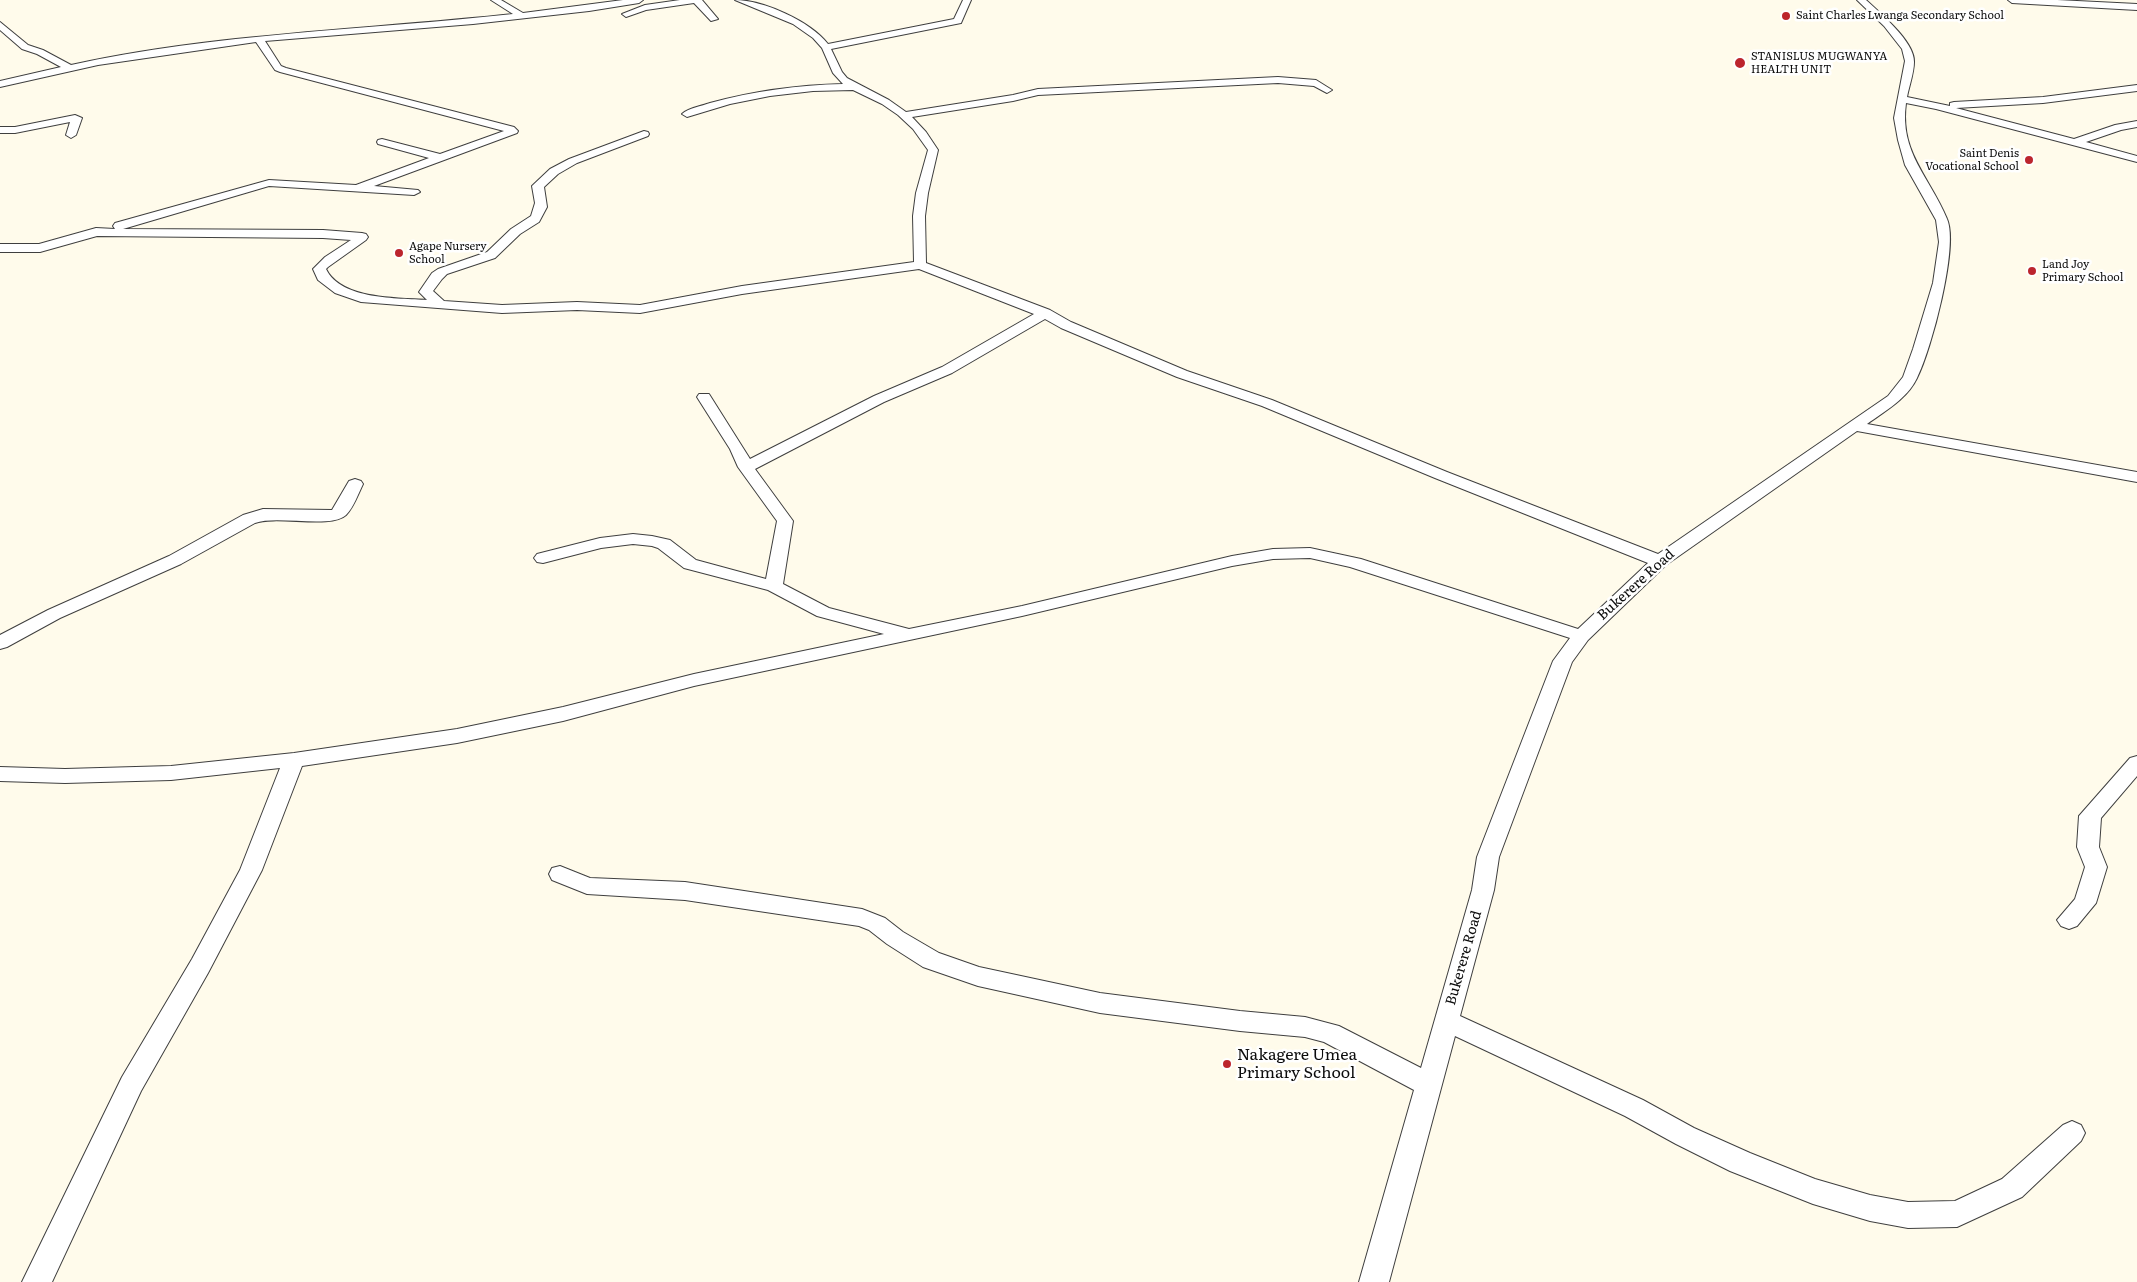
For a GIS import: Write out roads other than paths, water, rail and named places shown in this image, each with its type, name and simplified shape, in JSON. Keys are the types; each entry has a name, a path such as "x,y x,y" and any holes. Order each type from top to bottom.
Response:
{"street":[{"path":"495,0 521,15"},
{"path":"560,0 578,9"},
{"path":"0,84 69,68 215,44 402,28 578,9 639,0"},
{"path":"624,15 645,8 697,0 714,19"},
{"path":"739,0 781,15 808,30 826,47 842,79 881,99 903,115 923,134 933,150 922,193 919,216 920,265"},
{"path":"826,47 958,21 967,0"},
{"name":"Bukerere Road","path":"1374,1282 1483,890 1488,857 1563,660 1581,636 1660,561 1893,399 1910,378 1939,283 1945,242 1942,220 1911,166 1899,118 1910,61 1906,49 1886,24 1861,0"},
{"path":"2012,0 2137,7"},
{"path":"0,25 25,47 40,52 69,68"},
{"path":"259,39 278,68 283,70 513,131 356,189"},
{"path":"903,115 1012,98 1038,92 1278,80 1316,83 1326,90"},
{"path":"687,114 729,100 756,94 811,88 856,87"},
{"path":"1937,106 2043,100 2137,88"},
{"path":"1902,99 1937,106 2137,159"},
{"path":"0,130 15,130 77,118 72,135"},
{"path":"2074,143 2119,127 2137,124"},
{"path":"441,305 426,292 438,276 445,271 493,254 509,241 518,230 535,219 540,210 541,200 538,186 547,175 560,166 620,143 633,136 644,134"},
{"path":"382,142 441,158"},
{"path":"0,248 40,248 269,183 414,192"},
{"path":"96,232 323,234 362,237 353,245 326,260 319,269 323,277 340,290 361,298 502,310 577,306 640,309 742,290 920,265 1045,313 1066,325 1182,374 1267,403 1441,475 1660,561"},
{"path":"746,467 879,400 948,370 1045,313"},
{"path":"704,397 738,448 746,467 785,521 774,586"},
{"path":"1854,426 1912,438 2038,458 2137,477"},
{"path":"0,643 54,614 175,560 249,519 264,514 322,516 337,514 342,510 355,484"},
{"path":"543,558 600,543 633,539 652,541 664,544 690,564 774,586 823,612 909,635"},
{"path":"0,774 65,776 171,773 294,760 397,746 514,725 694,680 1022,611 1232,561 1273,554 1310,553 1355,563 1581,636"},
{"path":"37,1282 131,1085 200,966 251,870 294,760"},
{"path":"2069,920 2085,903 2096,867 2088,847 2090,816 2137,763"},
{"path":"560,874 587,886 685,892 862,918 877,924 895,938 931,960 978,976 1100,1003 1240,1022 1304,1027 1330,1033 1430,1086"},
{"path":"1446,1021 1634,1108 1685,1136 1740,1162 1813,1191 1870,1208 1908,1215 1957,1214 2012,1188 2072,1133"}],"place":[{"name":"Saint Charles Lwanga Secondary School","path":"1786,16"},
{"name":"STANISLUS MUGWANYA HEALTH UNIT","path":"1740,63"},
{"name":"Saint Denis Vocational School","path":"2029,160"},
{"name":"Agape Nursery School","path":"399,253"},
{"name":"Land Joy Primary School","path":"2032,271"},
{"name":"Nakagere Umea Primary School","path":"1227,1064"}]}
